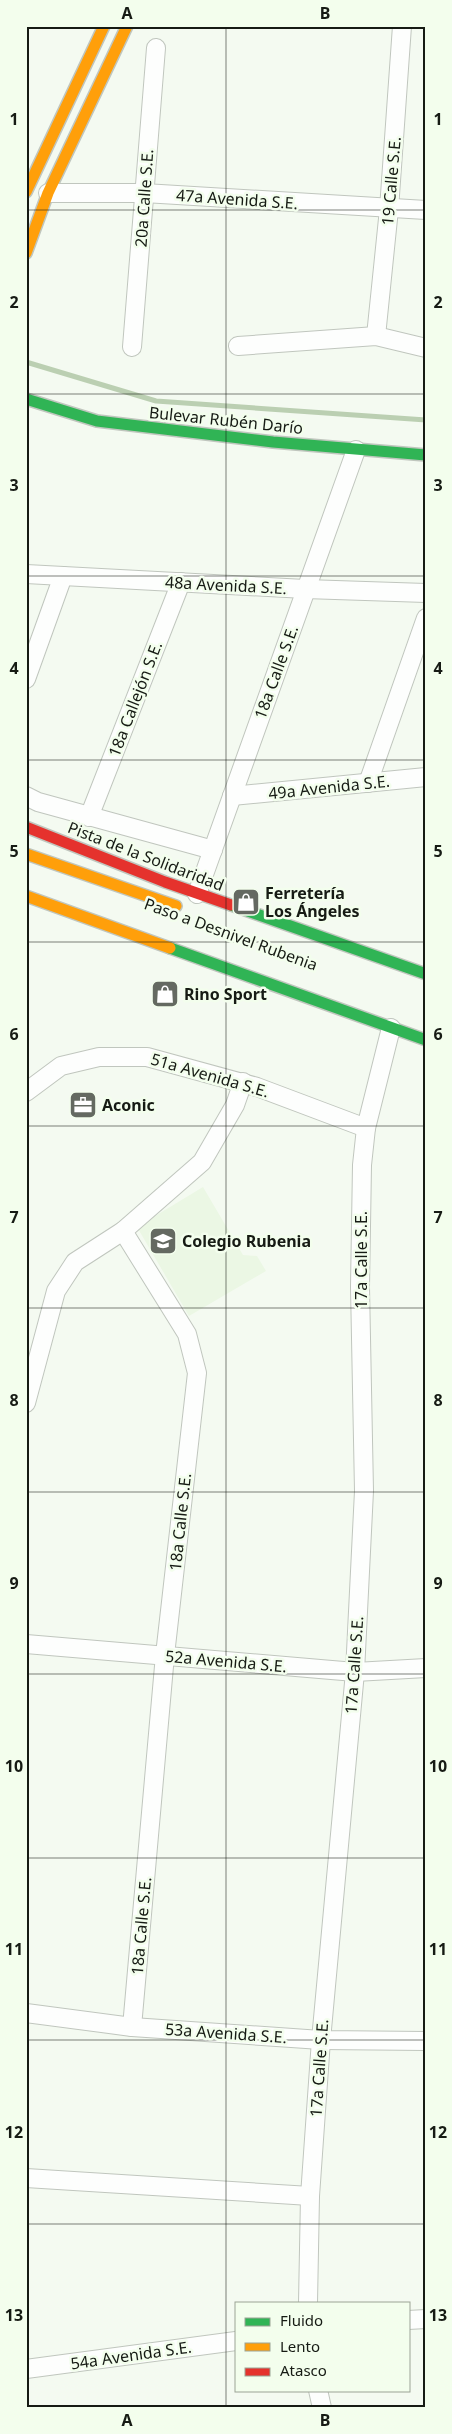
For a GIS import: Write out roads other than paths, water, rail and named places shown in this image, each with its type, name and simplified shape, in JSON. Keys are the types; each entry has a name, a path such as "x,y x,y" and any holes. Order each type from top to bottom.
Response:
{"main road":[{"path":"28,183 104,26"},
{"path":"26,253 48,193 127,26"},
{"name":"Bulevar Rubén Darío","path":"26,399 97,421 356,450 426,455"},
{"name":"Pista de la Solidaridad","path":"26,827 198,894 426,974"},
{"name":"Paso a Desnivel Rubenia","path":"26,854 186,910"},
{"path":"26,896 426,1040"}],"street":[{"name":"19 Calle S.E.","path":"376,336 389,208 402,26"},
{"name":"20a Calle S.E.","path":"132,347 156,48"},
{"name":"47a Avenida S.E.","path":"48,193 144,193 426,210"},
{"path":"238,346 376,336 426,348"},
{"name":"18a Calle S.E.","path":"198,894 356,450"},
{"name":"48a Avenida S.E.","path":"26,574 306,589 426,593"},
{"path":"26,679 63,576"},
{"name":"18a Callejón S.E.","path":"89,816 181,582"},
{"path":"368,784 426,618"},
{"name":"49a Avenida S.E.","path":"232,796 426,777"},
{"path":"26,796 38,802 213,850"},
{"name":"17a Calle S.E.","path":"308,2302 310,2196 320,2040 355,1672 364,1490 360,1287 362,1165 366,1128 391,1028"},
{"name":"51a Avenida S.E.","path":"26,1092 61,1066 99,1057 147,1057 243,1082 366,1128"},
{"path":"26,1403 56,1291 76,1262 123,1231 202,1162 235,1105 243,1082"},
{"name":"18a Calle S.E.","path":"123,1231 187,1334 197,1373 165,1655 132,2027"},
{"name":"52a Avenida S.E.","path":"26,1644 355,1672 426,1668"},
{"name":"53a Avenida S.E.","path":"26,2013 132,2027 320,2040 426,2041"},
{"path":"26,2178 310,2196"},
{"path":"410,2320 426,2319"},
{"name":"54a Avenida S.E.","path":"26,2369 235,2341"},
{"path":"318,2392 322,2408"}],"waterway":[{"path":"26,362 156,401 426,420"}],"place":[{"name":"Ferretería Los Ángeles","path":"246,902"},
{"name":"Rino Sport","path":"165,994"},
{"name":"Aconic","path":"83,1105"},
{"name":"Colegio Rubenia","path":"163,1241"}]}
